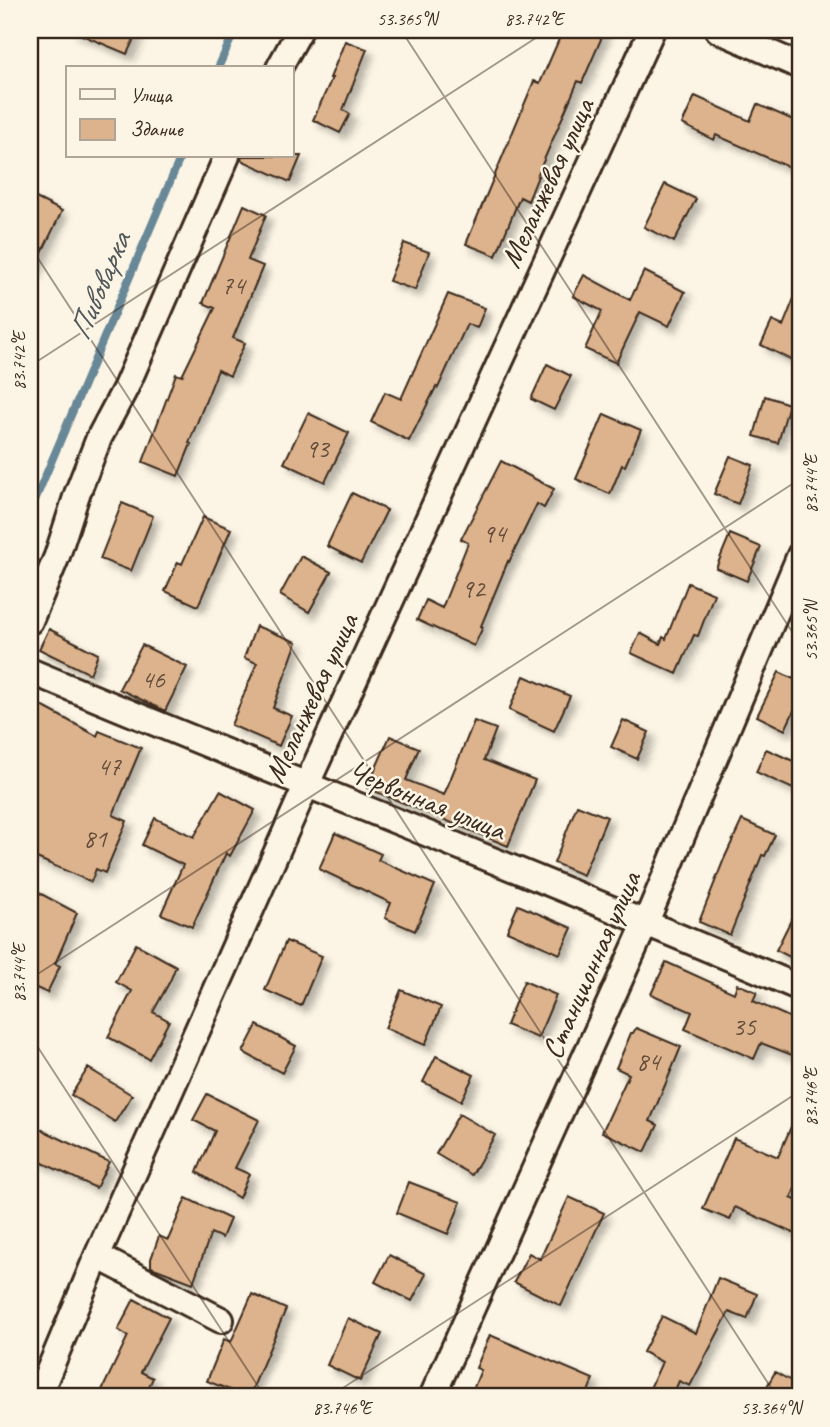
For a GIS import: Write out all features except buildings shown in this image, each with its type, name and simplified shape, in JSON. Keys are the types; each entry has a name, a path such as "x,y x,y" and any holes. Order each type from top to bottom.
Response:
{"street":[{"path":"280,66 300,30"},
{"name":"Меланжевая улица","path":"38,1397 97,1256 306,786 652,30"},
{"path":"718,30 800,66"},
{"path":"30,621 57,556 99,438 126,387 226,158"},
{"name":"Станционная улица","path":"432,1397 646,922 800,555"},
{"name":"Червонная улица","path":"30,671 306,786 646,922 800,988"},
{"path":"97,1256 221,1320"}],"waterway":[{"name":"Пивоварка","path":"219,66 235,30"},
{"name":"Пивоварка","path":"30,512 180,158"}]}
